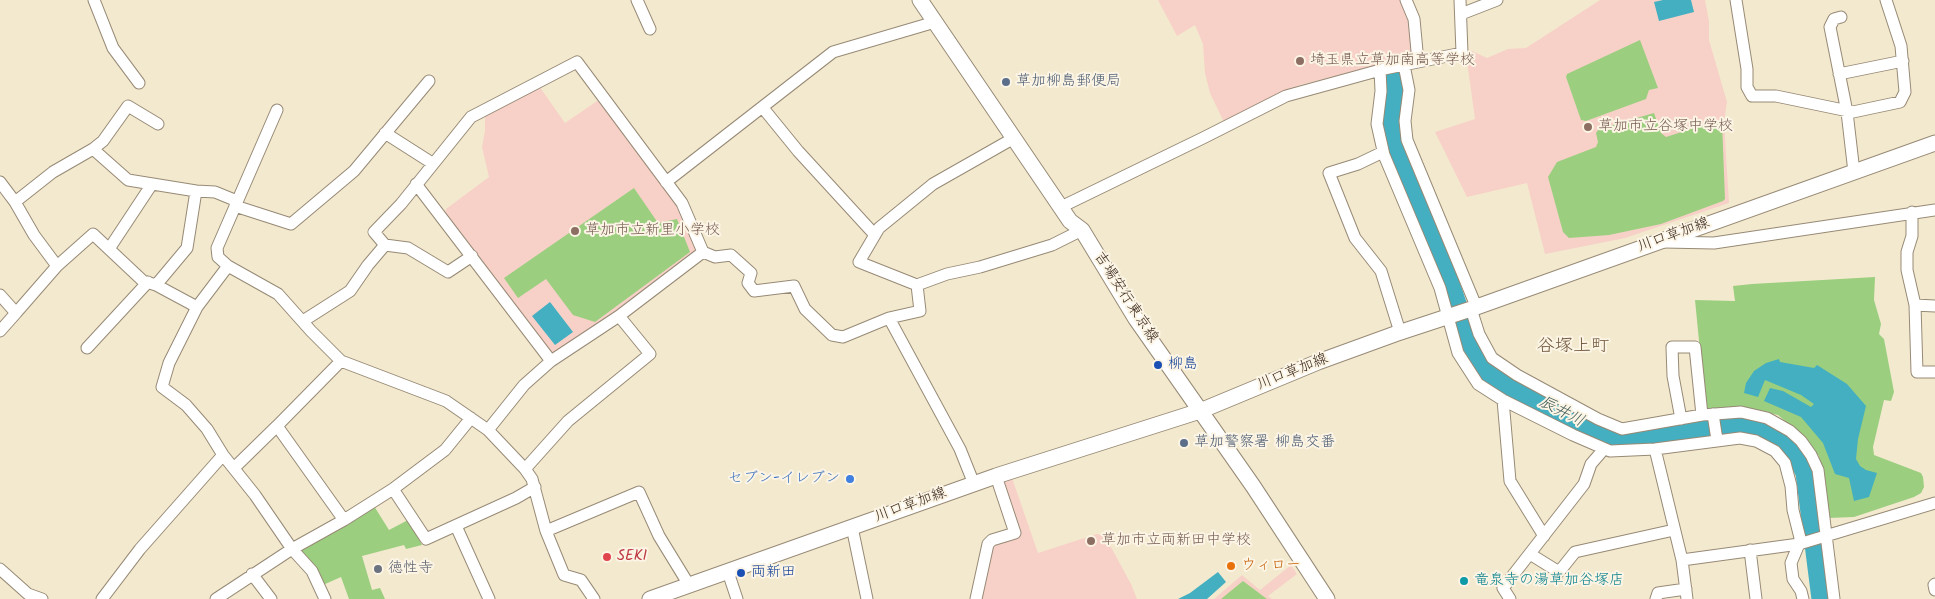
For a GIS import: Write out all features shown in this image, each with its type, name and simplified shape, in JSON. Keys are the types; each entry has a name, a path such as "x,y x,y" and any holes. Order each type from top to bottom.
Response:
{"main road":[{"name":"吉場安行東京線","path":"920,0 1070,221 1082,230 1136,318 1274,517 1327,599"},
{"name":"川口草加線","path":"650,599 672,596 689,585 996,476 1200,411 1318,362 1400,332 1660,242 1935,143"}],"street":[{"path":"94,0 113,48 139,84"},
{"path":"638,0 650,29"},
{"path":"1406,0 1414,19 1418,62"},
{"path":"1061,207 1286,96 1380,70 1462,53 1460,0"},
{"path":"1461,14 1497,0"},
{"path":"1736,0 1747,69 1747,87 1752,96 1776,96 1847,112 1900,102 1905,92 1901,46 1886,0"},
{"path":"1841,17 1834,19 1830,27 1847,112 1854,172"},
{"path":"666,182 833,52 935,22"},
{"path":"1839,74 1903,61"},
{"path":"472,256 448,272 408,248 386,245 374,232 402,204 432,163 471,116 577,62 682,202 703,252 715,256 731,255 751,274 748,283 754,291 794,286 805,309 832,336 844,337 889,318 920,311 917,285"},
{"path":"1404,65 1409,90 1405,121 1407,140 1474,307 1479,334 1492,358 1517,375 1598,419 1622,429 1707,415 1741,412 1754,414 1777,422 1801,441 1811,455 1818,470 1824,537 1834,599"},
{"path":"1380,70 1382,91 1377,124 1383,152 1440,288 1446,316 1458,353 1478,384 1503,400 1610,451 1655,449 1729,438 1750,439 1764,445 1780,456 1785,463 1791,486 1794,516 1801,543 1790,563 1793,579 1802,590 1803,599"},
{"path":"92,149 128,180 196,191 215,192 236,203 291,224 354,171 429,80"},
{"path":"15,202 53,172 103,141 128,106 158,124"},
{"path":"763,108 798,150 875,235"},
{"path":"278,110 217,248 218,257 228,266 278,294 341,361 446,402 488,430 525,469 534,487 546,531 564,575 581,580 594,599"},
{"path":"386,133 432,163"},
{"path":"1014,138 932,184 879,228 859,262 917,285 947,274 980,267 1052,245 1082,230"},
{"path":"1383,152 1358,164 1329,173 1355,238 1381,271 1400,332"},
{"path":"0,182 15,202 34,235 58,266"},
{"path":"109,249 152,184"},
{"path":"416,184 552,361"},
{"path":"87,348 187,248 196,191"},
{"path":"1660,242 1714,243 1935,210"},
{"path":"1912,212 1912,236 1907,252 1907,270 1915,305 1917,372 1935,372"},
{"path":"0,331 58,266 93,234 143,281 152,283 197,307"},
{"path":"303,321 350,291 368,265 386,245"},
{"path":"488,430 524,385 552,361 619,316 703,252"},
{"path":"228,266 197,307 169,363 162,387 186,405 207,430 223,455 255,495 292,548 312,571 326,599"},
{"path":"0,295 16,313"},
{"path":"1915,305 1935,306"},
{"path":"525,469 568,421 650,354 619,316"},
{"path":"889,318 960,449 974,484"},
{"path":"1681,419 1673,376 1672,347 1695,347 1707,415 1717,440"},
{"path":"234,468 341,361"},
{"path":"1503,400 1510,481 1544,536"},
{"path":"217,599 292,548 344,520 393,489 445,450 471,418"},
{"path":"277,426 344,520"},
{"path":"1510,599 1503,588 1584,484 1591,464 1604,449"},
{"path":"1655,449 1682,560 1686,594 1658,594 1656,599"},
{"path":"102,599 140,550 223,455"},
{"path":"976,599 988,544 992,540 1016,533 996,476"},
{"path":"393,489 426,539 516,498 534,487"},
{"path":"546,531 639,492 659,536 689,585"},
{"path":"1682,560 1801,543 1935,503"},
{"path":"456,526 489,599"},
{"path":"852,527 867,599"},
{"path":"1530,554 1559,572 1575,552 1674,530"},
{"path":"1750,550 1756,599"},
{"path":"0,569 28,594 42,599"},
{"path":"728,572 737,599"},
{"path":"252,574 271,599"},
{"path":"1935,584 1935,590"}],"shaded area":[{"name":"埼玉県立草加南高等学校","path":"1158,0 1400,0 1409,22 1412,57 1300,85 1224,122 1210,93 1205,73 1203,44 1195,25 1177,36"},
{"name":"草加市立谷塚中学校","path":"1600,0 1705,0 1709,21 1709,40 1727,102 1724,122 1729,203 1625,238 1545,254 1527,183 1467,197 1435,132 1475,119 1467,61 1470,50 1487,58 1508,49 1526,48"},
{"name":"草加市立新里小学校","path":"539,86 565,123 600,99 672,195 698,248 697,254 622,309 552,354 445,214 446,209 489,177 482,147 485,131 485,113"},
{"name":"草加市立両新田中学校","path":"1012,478 1038,553 1097,534 1105,536 1137,599 979,599 990,546 1020,536 1002,482"},
{"name":"草加市立両新田中学校","path":"1291,565 1297,574 1268,596 1272,599 1214,599 1242,575 1260,590"}],"green space":[{"path":"1640,40 1658,88 1649,90 1646,99 1586,121 1581,120 1566,77 1567,74"},
{"path":"1654,113 1661,133 1666,137 1716,121 1722,122 1725,199 1661,224 1609,235 1569,238 1563,232 1548,177 1557,162 1596,147 1598,142 1596,133 1599,129"},
{"path":"634,188 658,223 677,219 690,252 595,322 573,315 546,279 518,298 504,278"},
{"path":"1875,277 1874,300 1881,324 1879,334 1884,339 1894,392 1891,401 1884,400 1873,447 1874,455 1921,473 1924,487 1921,493 1914,497 1854,517 1828,518 1819,456 1799,433 1778,415 1745,408 1706,412 1695,300 1735,301 1733,286"},
{"path":"374,506 389,530 408,520 422,545 406,549 404,545 362,556 372,590 380,588 385,599 349,599 341,577 323,585 299,550"},
{"path":"1243,581 1267,599 1221,599"}],"water":[{"path":"1663,0 1691,0 1694,12 1659,21 1654,2"},
{"path":"550,302 573,332 555,345 532,316"},
{"path":"1779,359 1780,362 1814,368 1817,365 1847,384 1866,406 1858,439 1856,459 1860,466 1866,470 1877,473 1869,497 1854,501 1849,478 1835,474 1823,443 1801,417 1764,401 1770,388 1783,391 1811,407 1814,404 1801,395 1765,380 1758,397 1744,393 1746,383 1754,371 1766,363"},
{"path":"1218,572 1226,582 1207,599 1178,599 1190,593"}],"waterway":[{"name":"辰井川","path":"1395,79 1390,125 1391,137 1447,274 1475,357 1491,376 1506,386 1588,429 1604,435 1621,439 1740,424 1767,430 1785,441 1793,449 1805,473 1821,599"}],"place":[{"name":"埼玉県立草加南高等学校","path":"1300,61"},
{"name":"草加柳島郵便局","path":"1006,82"},
{"name":"草加市立谷塚中学校","path":"1588,127"},
{"name":"草加市立新里小学校","path":"575,231"},
{"name":"柳島","path":"1158,365"},
{"name":"草加警察署 柳島交番","path":"1184,443"},
{"name":"セブン-イレブン","path":"850,479"},
{"name":"草加市立両新田中学校","path":"1091,541"},
{"name":"SEKI","path":"607,557"},
{"name":"ウィロー","path":"1231,566"},
{"name":"徳性寺","path":"378,569"},
{"name":"両新田","path":"741,573"},
{"name":"竜泉寺の湯草加谷塚店","path":"1464,581"}],"district":[{"name":"谷塚上町","path":"1573,348"}]}
